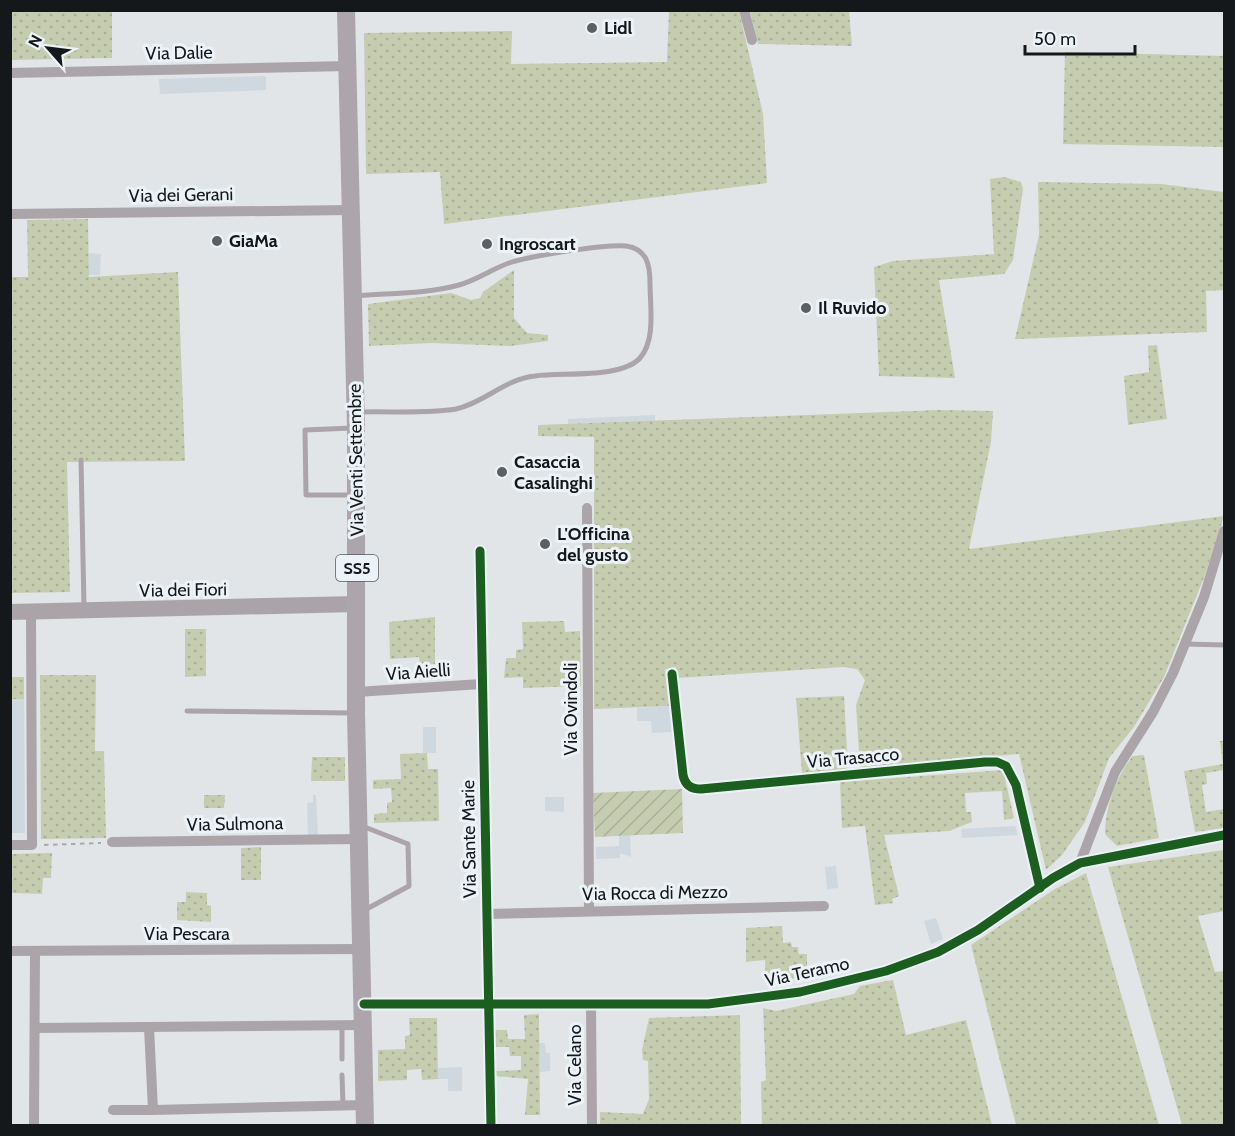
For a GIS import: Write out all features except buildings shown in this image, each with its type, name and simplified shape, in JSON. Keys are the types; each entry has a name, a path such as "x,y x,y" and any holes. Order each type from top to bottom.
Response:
{"main road":[{"name":"Via Venti Settembre","path":"346,10 356,420 356,713 363,949 365,1125"},
{"name":"Via dei Fiori","path":"10,612 357,604"}],"street":[{"path":"744,10 752,40"},
{"name":"Via Dalie","path":"10,73 349,66"},
{"name":"Via dei Gerani","path":"10,214 351,210"},
{"name":"Via Ovindoli","path":"587,508 589,911"},
{"path":"1080,863 1112,777 1163,693 1186,644 1210,580 1224,531"},
{"name":"Via Sante Marie","path":"480,551 491,1125"},
{"path":"10,845 32,845 31,612"},
{"name":"Via Trasacco","path":"672,674 682,775 686,784 692,788 997,762 1006,766 1016,785 1040,888"},
{"name":"Via Aielli","path":"356,692 482,684"},
{"name":"Via Sulmona","path":"112,842 359,832"},
{"name":"Via Teramo","path":"364,1004 708,1004 776,996 826,986 900,966 947,948 1080,863 1224,835"},
{"name":"Via Rocca di Mezzo","path":"487,914 824,906"},
{"name":"Via Pescara","path":"10,951 363,949"},
{"path":"34,1125 35,951"},
{"name":"Via Celano","path":"591,1004 592,1125"},
{"path":"35,1028 364,1025"},
{"path":"150,1027 153,1110"},
{"path":"113,1110 365,1105"}],"lane":[{"path":"353,296 452,286 517,261 612,246 630,247 640,252 647,259 650,271 648,343 642,355 628,367 612,371 532,376 510,382 471,404 455,409 356,420 305,430 306,495 356,495"},
{"path":"81,460 85,611"},
{"path":"1186,644 1224,645"},
{"path":"187,711 356,713"},
{"path":"359,832 408,844 409,886 362,912"},
{"path":"342,1025 342,1059"},
{"path":"342,1076 343,1105"}],"path":[{"path":"32,845 112,842"}],"shaded area":[{"path":"266,76 266,90 160,94 159,79"},
{"path":"89,253 101,254 100,275 88,275"},
{"path":"655,415 655,421 568,424 568,419"},
{"path":"10,699 24,699 25,833 11,833"},
{"path":"669,706 672,732 652,733 651,721 637,721 637,708"},
{"path":"423,727 436,727 436,753 423,753"},
{"path":"313,795 316,795 318,836 308,836 307,803 313,802"},
{"path":"545,797 564,797 564,812 545,811"},
{"path":"1015,826 1018,835 962,838 961,829"},
{"path":"630,835 631,857 620,853 620,858 596,859 596,847 619,846 619,836"},
{"path":"836,866 838,888 827,889 825,867"},
{"path":"936,918 943,939 931,944 924,921"},
{"path":"539,1043 545,1043 546,1053 550,1053 550,1071 540,1072"},
{"path":"462,1067 462,1091 448,1091 448,1079 438,1079 438,1068"}],"green space":[{"path":"10,11 112,11 112,58 11,60"},
{"path":"669,11 739,11 763,114 767,183 444,224 440,172 366,174 364,33 512,31 511,64 667,62"},
{"path":"750,11 849,11 852,46 758,44"},
{"path":"1065,52 1224,56 1224,147 1063,144"},
{"path":"1004,177 1021,182 1023,189 1013,260 1004,274 939,280 955,378 879,376 874,267 893,261 994,254 990,179"},
{"path":"1038,182 1161,184 1224,192 1224,290 1206,291 1207,332 1015,339 1039,235"},
{"path":"88,219 89,277 178,272 185,461 67,462 70,592 11,593 10,277 28,277 27,220"},
{"path":"514,270 514,318 527,333 548,335 548,341 510,346 431,343 369,346 368,304 451,293 471,300 480,298 483,292"},
{"path":"1157,345 1167,419 1128,425 1124,376 1149,372 1148,346"},
{"path":"940,410 993,411 991,442 969,549 1224,516 1205,575 1164,677 1134,727 1109,758 1085,822 1062,855 1046,870 1019,754 864,769 860,767 856,705 865,680 857,669 843,667 678,678 676,667 665,669 669,706 594,709 594,437 538,436 538,425"},
{"path":"435,617 435,664 420,665 419,657 390,659 389,622"},
{"path":"564,621 565,632 580,631 581,686 523,688 523,677 504,678 506,658 516,658 516,650 523,649 522,622"},
{"path":"185,629 206,629 206,676 185,677"},
{"path":"10,668 11,677 24,677 24,699 11,699"},
{"path":"40,675 96,675 95,751 104,751 106,838 41,839"},
{"path":"844,696 848,767 844,771 802,773 796,698"},
{"path":"1220,741 1224,741 1224,770 1206,773 1207,784 1202,785 1206,812 1224,809 1224,828 1195,832 1184,771 1223,764"},
{"path":"427,753 428,769 438,769 439,821 374,823 374,814 387,813 387,803 392,802 391,788 373,789 373,780 401,779 400,754"},
{"path":"1144,755 1159,838 1117,846 1105,834 1109,803 1127,764 1133,756"},
{"path":"312,757 345,757 345,781 311,781"},
{"path":"1003,770 1014,818 1004,820 1002,791 965,793 966,812 971,812 972,822 949,831 884,835 899,896 892,899 893,903 875,905 865,826 842,828 840,782"},
{"path":"682,789 683,833 595,837 593,793"},
{"path":"204,795 225,795 224,808 204,808"},
{"path":"261,847 261,880 241,880 241,848"},
{"path":"1224,850 1224,911 1198,916 1215,972 1224,971 1224,1125 1182,1125 1108,867"},
{"path":"52,853 51,878 43,878 42,894 11,893 11,854"},
{"path":"1086,873 1159,1125 1016,1125 971,945 1055,889"},
{"path":"186,892 207,893 207,905 211,906 211,922 177,920 177,902 186,902"},
{"path":"782,926 783,943 791,942 792,947 798,947 799,954 807,954 807,976 766,984 765,960 746,962 746,928"},
{"path":"893,980 906,1035 966,1020 992,1125 762,1125 761,1082 766,1080 763,1008 776,1011 854,994 860,986"},
{"path":"539,1014 540,1115 525,1115 528,1079 496,1076 496,1071 521,1070 521,1056 510,1056 509,1047 495,1047 495,1030 507,1030 508,1039 525,1039 524,1015"},
{"path":"740,1015 741,1125 600,1125 600,1112 643,1114 649,1099 648,1061 643,1060 642,1050 649,1018"},
{"path":"409,1018 437,1018 438,1079 422,1080 421,1069 407,1070 407,1080 378,1081 378,1050 405,1049 405,1036 410,1035"}],"cycle path":[{"path":"480,551 491,1126"},
{"path":"672,674 683,775 687,784 694,788 985,762 997,762 1006,766 1016,785 1040,888"},
{"path":"364,1004 708,1004 800,992 886,971 938,952 978,930 1053,878 1080,863 1224,835"}],"place":[{"name":"Lidl","path":"592,28"},
{"name":"GiaMa","path":"217,241"},
{"name":"Ingroscart","path":"487,244"},
{"name":"Il Ruvido","path":"806,308"},
{"name":"Casaccia Casalinghi","path":"502,472"},
{"name":"L'Officina del gusto","path":"545,544"}]}
